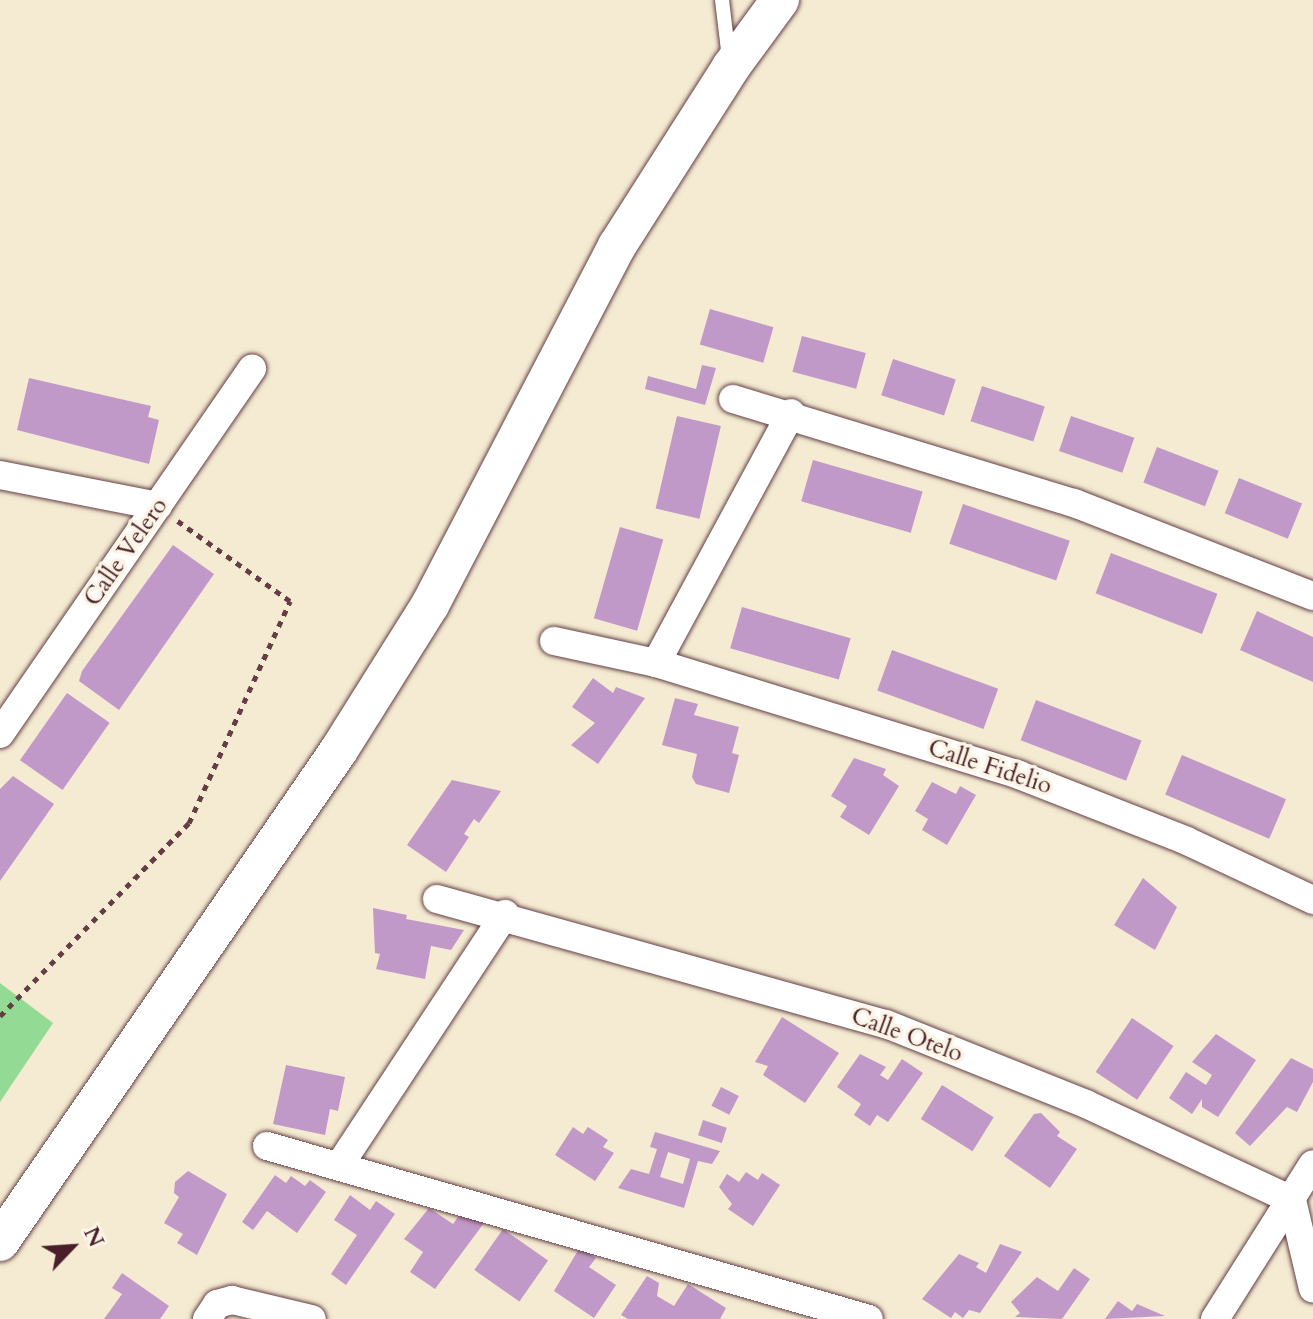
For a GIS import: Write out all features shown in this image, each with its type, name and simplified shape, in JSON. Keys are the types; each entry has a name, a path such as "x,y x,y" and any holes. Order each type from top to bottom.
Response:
{"street":[{"path":"0,1242 339,750 421,619 617,246 731,67 780,0"},
{"name":"Calle Velero","path":"0,734 252,369"},
{"path":"733,399 791,413 1074,503 1313,596"},
{"path":"656,663 791,413"},
{"path":"0,475 158,506"},
{"name":"Calle Fidelio","path":"554,641 656,663 1019,775 1187,841 1313,900"},
{"name":"Calle Otelo","path":"437,899 505,914 886,1024 1086,1104 1292,1200"},
{"path":"339,1166 505,914"},
{"path":"267,1146 869,1319"},
{"path":"1215,1319 1313,1164"},
{"path":"1292,1200 1313,1289"},
{"path":"207,1319 217,1304 232,1300 312,1319"}],"lane":[{"path":"722,0 731,67"}],"path":[{"path":"0,1016 189,823 290,601 158,506"}],"green space":[{"path":"0,983 53,1023 0,1102"}],"building":[{"path":"710,309 773,327 763,363 700,345"},
{"path":"802,336 866,353 856,389 792,372"},
{"path":"893,359 956,379 944,416 881,395"},
{"path":"702,365 716,368 705,405 645,389 648,376 696,389"},
{"path":"29,378 151,406 148,417 159,420 149,464 17,430"},
{"path":"982,386 1045,406 1033,442 971,421"},
{"path":"677,416 721,426 699,519 656,509"},
{"path":"1071,416 1134,438 1122,473 1059,451"},
{"path":"1157,447 1219,471 1205,506 1143,482"},
{"path":"813,460 923,491 911,533 801,501"},
{"path":"1239,478 1302,503 1288,539 1225,513"},
{"path":"963,504 1070,541 1056,581 949,544"},
{"path":"620,527 663,539 637,631 594,618"},
{"path":"173,545 214,574 119,710 79,681 82,671"},
{"path":"1111,553 1217,594 1202,634 1096,593"},
{"path":"742,607 851,638 839,679 730,648"},
{"path":"1257,611 1313,637 1313,682 1240,650"},
{"path":"892,650 998,689 983,729 877,690"},
{"path":"593,678 613,693 616,687 645,698 598,764 571,745 595,723 572,707"},
{"path":"67,693 110,723 63,790 20,760"},
{"path":"675,698 698,704 694,715 739,727 732,753 739,755 729,793 696,784 692,777 697,754 662,745"},
{"path":"1036,700 1141,740 1126,781 1021,740"},
{"path":"1182,755 1286,799 1269,839 1165,795"},
{"path":"854,758 886,769 883,775 899,786 869,835 840,817 847,806 831,796"},
{"path":"13,776 54,804 0,881 0,789"},
{"path":"452,780 501,791 479,823 474,819 464,834 469,837 446,872 407,845"},
{"path":"932,782 956,794 960,786 976,795 947,845 922,830 928,819 915,811"},
{"path":"1143,878 1177,907 1155,950 1114,925"},
{"path":"373,908 407,915 406,919 464,930 451,950 431,946 425,979 376,969 380,954 375,953"},
{"path":"782,1017 839,1053 805,1103 763,1075 768,1066 755,1062"},
{"path":"1132,1018 1173,1046 1137,1100 1096,1072"},
{"path":"1216,1034 1256,1060 1218,1117 1202,1107 1202,1099 1192,1114 1169,1098 1186,1072 1206,1085 1212,1075 1192,1062"},
{"path":"860,1054 886,1067 880,1075 888,1080 902,1059 923,1073 888,1122 877,1115 870,1126 854,1115 861,1104 837,1087"},
{"path":"1291,1058 1313,1069 1313,1082 1297,1112 1287,1107 1250,1146 1235,1133"},
{"path":"286,1065 345,1077 338,1111 330,1109 325,1135 273,1124"},
{"path":"942,1085 994,1117 973,1151 921,1119"},
{"path":"721,1087 739,1096 729,1115 711,1106"},
{"path":"1041,1113 1060,1132 1057,1136 1077,1149 1050,1188 1004,1156 1034,1114"},
{"path":"703,1120 727,1128 722,1143 698,1135"},
{"path":"573,1127 583,1134 588,1127 608,1140 603,1147 614,1153 595,1181 555,1155"},
{"path":"655,1132 720,1151 712,1164 698,1161 684,1208 618,1188 631,1169 649,1174 657,1149 650,1147","holes":["668,1152 690,1159 683,1184 660,1177"]},
{"path":"188,1171 227,1194 197,1255 177,1243 183,1234 164,1223 179,1197 174,1193 175,1182"},
{"path":"746,1172 758,1180 762,1173 780,1185 753,1226 728,1209 732,1204 719,1187 727,1174 739,1182"},
{"path":"275,1175 286,1183 291,1176 305,1186 310,1180 326,1192 297,1233 267,1211 253,1230 242,1222"},
{"path":"350,1195 370,1210 376,1201 395,1214 346,1285 331,1274 357,1235 334,1220"},
{"path":"429,1208 453,1224 463,1210 484,1223 435,1289 410,1272 423,1252 404,1239"},
{"path":"503,1229 548,1261 519,1302 474,1270"},
{"path":"1000,1244 1022,1252 980,1313 969,1310 963,1318 955,1312 951,1318 922,1299 959,1254 979,1263 976,1267 986,1273"},
{"path":"580,1247 596,1258 589,1267 616,1285 594,1318 554,1291"},
{"path":"1074,1268 1090,1279 1062,1319 1015,1317 1020,1313 1011,1302 1037,1277 1058,1291"},
{"path":"122,1273 169,1306 160,1319 104,1319 122,1294 112,1288"},
{"path":"647,1276 659,1283 657,1296 674,1306 688,1284 726,1308 720,1319 628,1319 621,1315"},
{"path":"1118,1301 1132,1311 1137,1304 1165,1316 1105,1319"}]}
